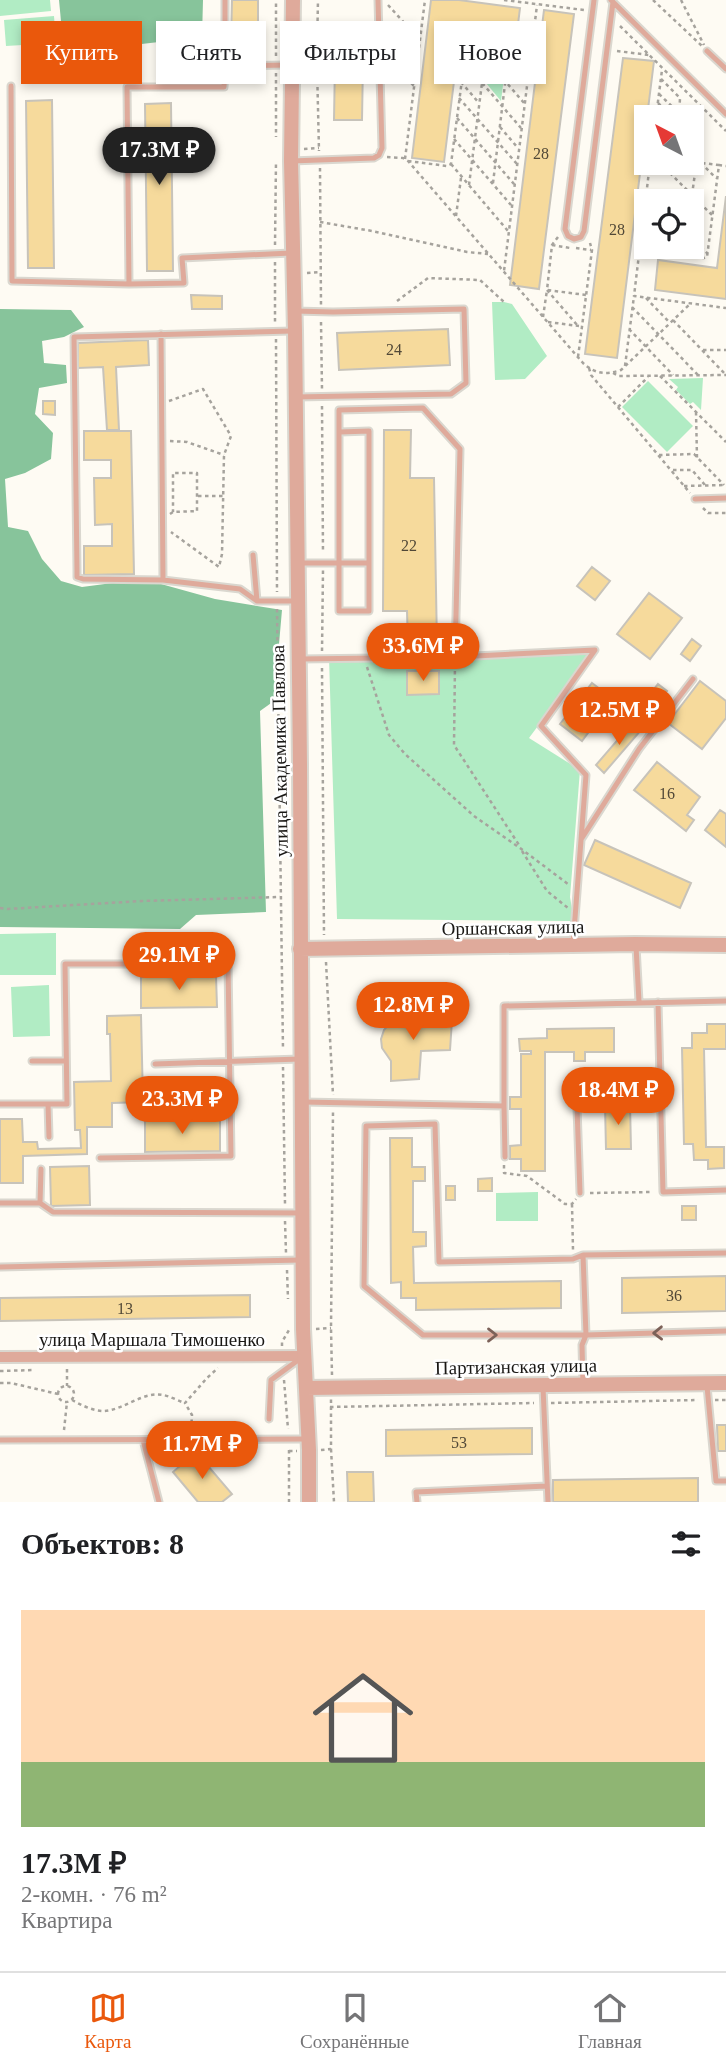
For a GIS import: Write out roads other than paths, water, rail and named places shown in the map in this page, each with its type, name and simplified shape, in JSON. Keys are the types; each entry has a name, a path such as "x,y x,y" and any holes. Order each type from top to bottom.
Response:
{"street":[{"name":"улица Академика Павлова","path":"291,21 293,0"},
{"name":"улица Академика Павлова","path":"287,84 295,311 303,1356 309,1444 309,1502"},
{"name":"Оршанская улица","path":"300,949 726,945"},
{"name":"улица Маршала Тимошенко","path":"0,1357 303,1356"},
{"name":"Партизанская улица","path":"306,1388 726,1383"}],"lane":[{"path":"225,0 225,21"},
{"path":"378,0 378,21"},
{"path":"594,0 565,229 568,236 574,239 581,237 584,231 612,1"},
{"path":"612,1 726,114"},
{"path":"707,51 726,69"},
{"path":"129,284 127,87 224,87 224,84"},
{"path":"291,161 377,157 382,148 381,84"},
{"path":"11,86 12,281 184,283 183,258 294,253"},
{"path":"295,311 464,309 466,383 451,394 295,397"},
{"path":"295,331 74,337 77,577 163,580 240,589 257,601 297,601"},
{"path":"161,334 163,580"},
{"path":"340,432 369,431 369,611 339,611 339,410 423,408 460,449 455,657"},
{"path":"695,499 726,498"},
{"path":"253,555 257,601"},
{"path":"296,563 369,564"},
{"path":"297,659 455,657 595,650 541,726 586,775 573,945"},
{"path":"581,841 639,749 693,679"},
{"path":"635,944 639,1002"},
{"path":"0,1104 67,1104 65,964 228,964 231,1156 100,1158"},
{"path":"505,1157 504,1006 726,1000"},
{"path":"658,1002 663,1192 726,1190"},
{"path":"155,1064 300,1059"},
{"path":"32,1061 66,1061"},
{"path":"580,1193 576,1079 660,1076"},
{"path":"301,1102 504,1106"},
{"path":"48,1104 49,1137"},
{"path":"726,1253 583,1255 573,1259 439,1262 435,1125 366,1126 364,1286 423,1335 586,1335 726,1331"},
{"path":"40,1203 41,1169"},
{"path":"0,1203 40,1203 54,1212 302,1213"},
{"path":"583,1255 586,1335 582,1345 583,1384"},
{"path":"0,1267 302,1260"},
{"path":"269,1419 271,1380 303,1356"},
{"path":"707,1383 716,1480 726,1480"},
{"path":"543,1384 548,1502"},
{"path":"0,1440 191,1440 309,1444"},
{"path":"143,1440 159,1502"},
{"path":"417,1502 416,1492 547,1486"}]}
